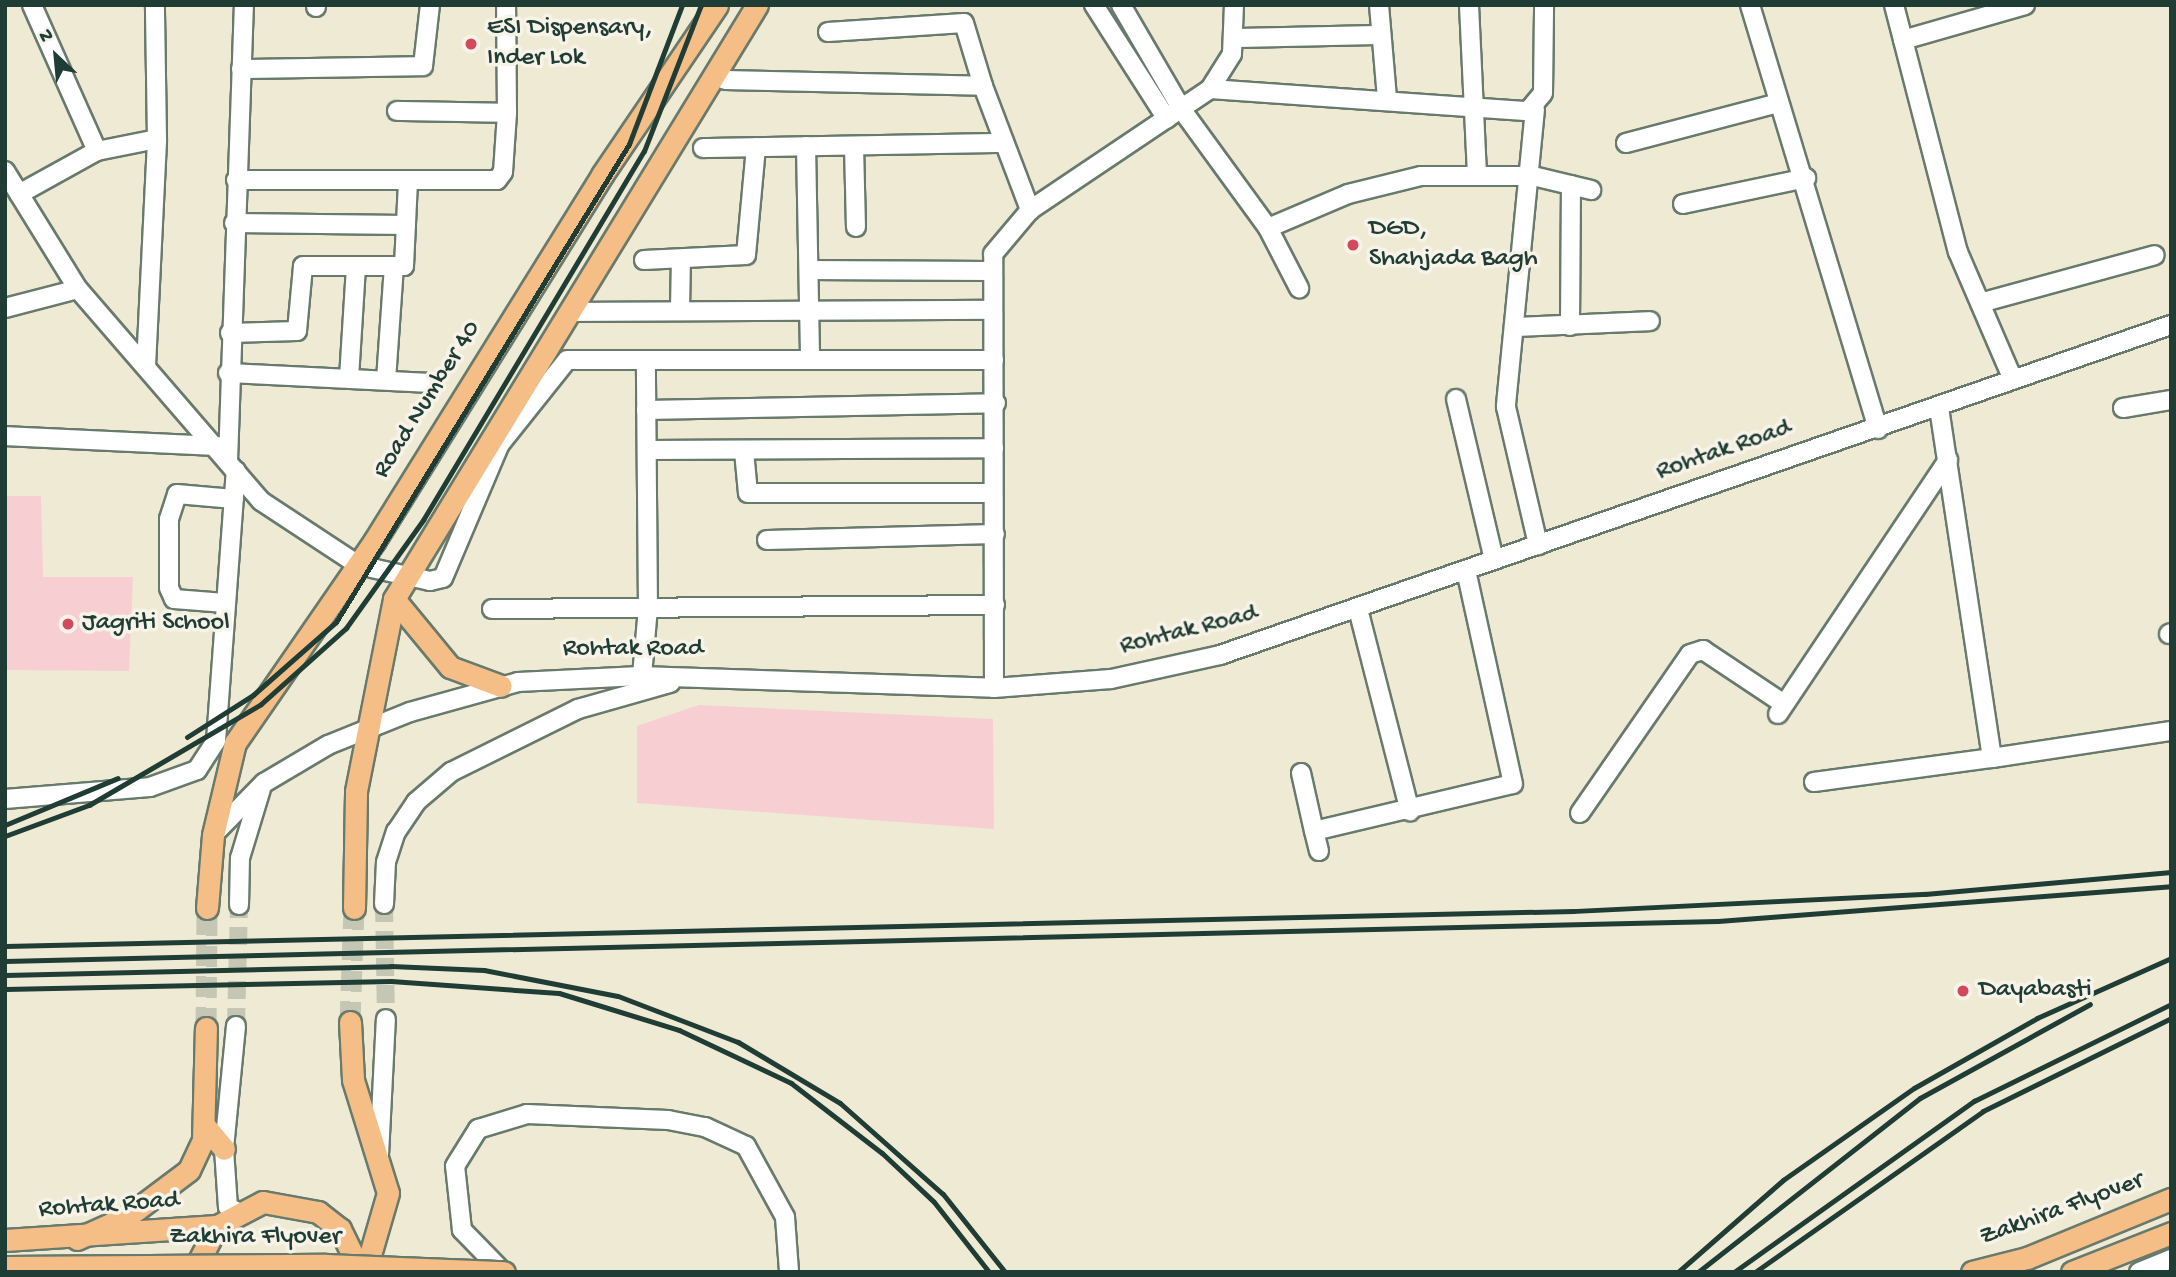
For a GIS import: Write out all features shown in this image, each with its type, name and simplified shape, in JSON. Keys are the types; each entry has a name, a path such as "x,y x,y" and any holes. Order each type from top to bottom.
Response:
{"main road":[{"name":"Road Number 40","path":"206,908 213,835 234,743 358,565 602,175 717,5"},
{"path":"354,908 356,791 394,599 757,5"},
{"path":"394,599 450,667 500,686"},
{"path":"351,1021 353,1080 379,1156 388,1193 363,1272"},
{"path":"77,1239 128,1216 189,1170 204,1125 206,1028"},
{"path":"204,1125 224,1149"},
{"name":"Zakhira Flyover","path":"1972,1272 2027,1258 2171,1199"},
{"path":"193,1272 217,1226 236,1211 263,1202 318,1212 340,1228 363,1272"},
{"name":"Rohtak Road","path":"5,1240 77,1239 217,1226"},
{"path":"2072,1272 2171,1233"},
{"name":"Zakhira Flyover","path":"5,1267 326,1265 504,1272"}],"street":[{"path":"32,5 97,151"},
{"path":"146,366 157,139 155,5"},
{"path":"5,799 149,787 197,770 215,741 234,499 228,459 228,373 244,5"},
{"path":"241,69 423,66 430,5"},
{"path":"236,180 497,180 503,172 507,113 506,5"},
{"path":"1094,5 1175,115 1268,228 1299,288"},
{"path":"1121,5 1175,115"},
{"path":"994,688 993,493 996,403 989,310 990,271 1003,236 1030,210 1210,89 1232,54 1235,38 1234,5"},
{"path":"1379,5 1387,99"},
{"path":"1469,5 1477,108 1477,173"},
{"path":"1538,545 1506,407 1532,176 1535,109 1543,93 1544,5"},
{"path":"1750,5 1779,103 1806,178 1878,429"},
{"path":"1894,5 1954,237 2013,380"},
{"path":"1903,40 2025,5"},
{"path":"828,32 964,23 1001,143 1030,210"},
{"path":"1235,38 1380,36"},
{"path":"725,80 983,86"},
{"path":"1210,89 1387,99 1477,108 1535,109"},
{"path":"1626,143 1779,103"},
{"path":"397,111 507,113"},
{"path":"19,194 97,151 157,139"},
{"path":"703,148 1001,143"},
{"path":"643,260 741,258 751,250 756,146"},
{"path":"806,146 810,356"},
{"path":"854,146 856,227"},
{"path":"5,171 78,289 274,511 358,565 406,578 443,578 500,444 567,360 646,363 810,356 994,360"},
{"path":"1268,228 1385,183 1477,173 1532,176 1591,190"},
{"path":"1683,204 1806,178"},
{"path":"230,333 292,334 299,326 298,271 356,266 404,266 408,181"},
{"path":"1570,326 1571,185"},
{"path":"234,223 406,225"},
{"path":"1980,303 2155,255"},
{"path":"680,309 681,259"},
{"path":"349,378 356,266"},
{"path":"386,380 394,266"},
{"path":"809,270 990,271"},
{"path":"5,308 78,289"},
{"path":"571,312 809,307 989,310"},
{"path":"1514,327 1650,321"},
{"name":"Rohtak Road","path":"213,835 264,783 367,727 500,686 581,675 994,688 1165,668 1358,609 2171,325"},
{"path":"642,676 648,608 646,363"},
{"path":"228,373 432,383"},
{"path":"1456,398 1494,560"},
{"path":"2123,408 2171,400"},
{"path":"646,410 996,403"},
{"path":"1938,407 1992,758"},
{"path":"5,436 228,459"},
{"path":"648,450 994,448"},
{"path":"744,451 747,493 993,493"},
{"path":"1580,813 1690,654 1703,650 1781,709 1948,460"},
{"path":"225,603 174,599 169,588 170,510 177,494 234,499"},
{"path":"767,540 995,534"},
{"path":"1314,831 1410,811 1513,784 1466,570"},
{"path":"492,609 995,605"},
{"path":"1358,609 1410,811"},
{"path":"384,904 386,862 396,832 416,802 452,772 578,709 694,677"},
{"path":"1814,782 2171,731"},
{"path":"1301,773 1319,851"},
{"path":"239,905 240,858 264,783"},
{"path":"379,1156 386,1018"},
{"path":"236,1026 224,1149 228,1207 236,1211"},
{"path":"504,1272 462,1230 455,1166 478,1129 527,1114 668,1119 705,1127 746,1146 785,1217 789,1271"},
{"path":"2139,1272 2171,1259"}],"shaded area":[{"name":"Jagriti School","path":"5,496 41,496 43,577 133,577 129,671 5,670"},
{"path":"699,705 993,719 994,829 637,803 637,726"}],"tunnel":[{"path":"384,904 386,1019"},
{"path":"236,1026 239,905"},
{"path":"206,1028 207,908"},
{"path":"350,1022 354,908"}],"railway":[{"path":"187,737 253,695 336,622 629,144 682,5"},
{"path":"5,836 89,805 261,704 346,628 423,520 644,151 701,5"},
{"path":"5,825 118,778"},
{"path":"5,946 1574,911 1925,894 2171,872"},
{"path":"5,961 1718,921 2171,886"},
{"path":"1678,1272 1783,1180 1914,1088 2037,1018 2171,958"},
{"path":"5,975 391,966 484,970 618,996 738,1042 840,1103 943,1194 1005,1272"},
{"path":"5,989 391,981 559,993 679,1030 791,1083 882,1153 934,1202 989,1272"},
{"path":"1698,1272 1920,1098 2090,1004"},
{"path":"1734,1272 1974,1101 2171,1004"},
{"path":"1755,1272 1983,1111 2171,1018"}],"place":[{"name":"ESI Dispensary, Inder Lok","path":"471,44"},
{"name":"DGD, Shahjada Bagh","path":"1353,245"},
{"name":"Jagriti School","path":"68,624"},
{"name":"Dayabasti","path":"1963,991"}]}
